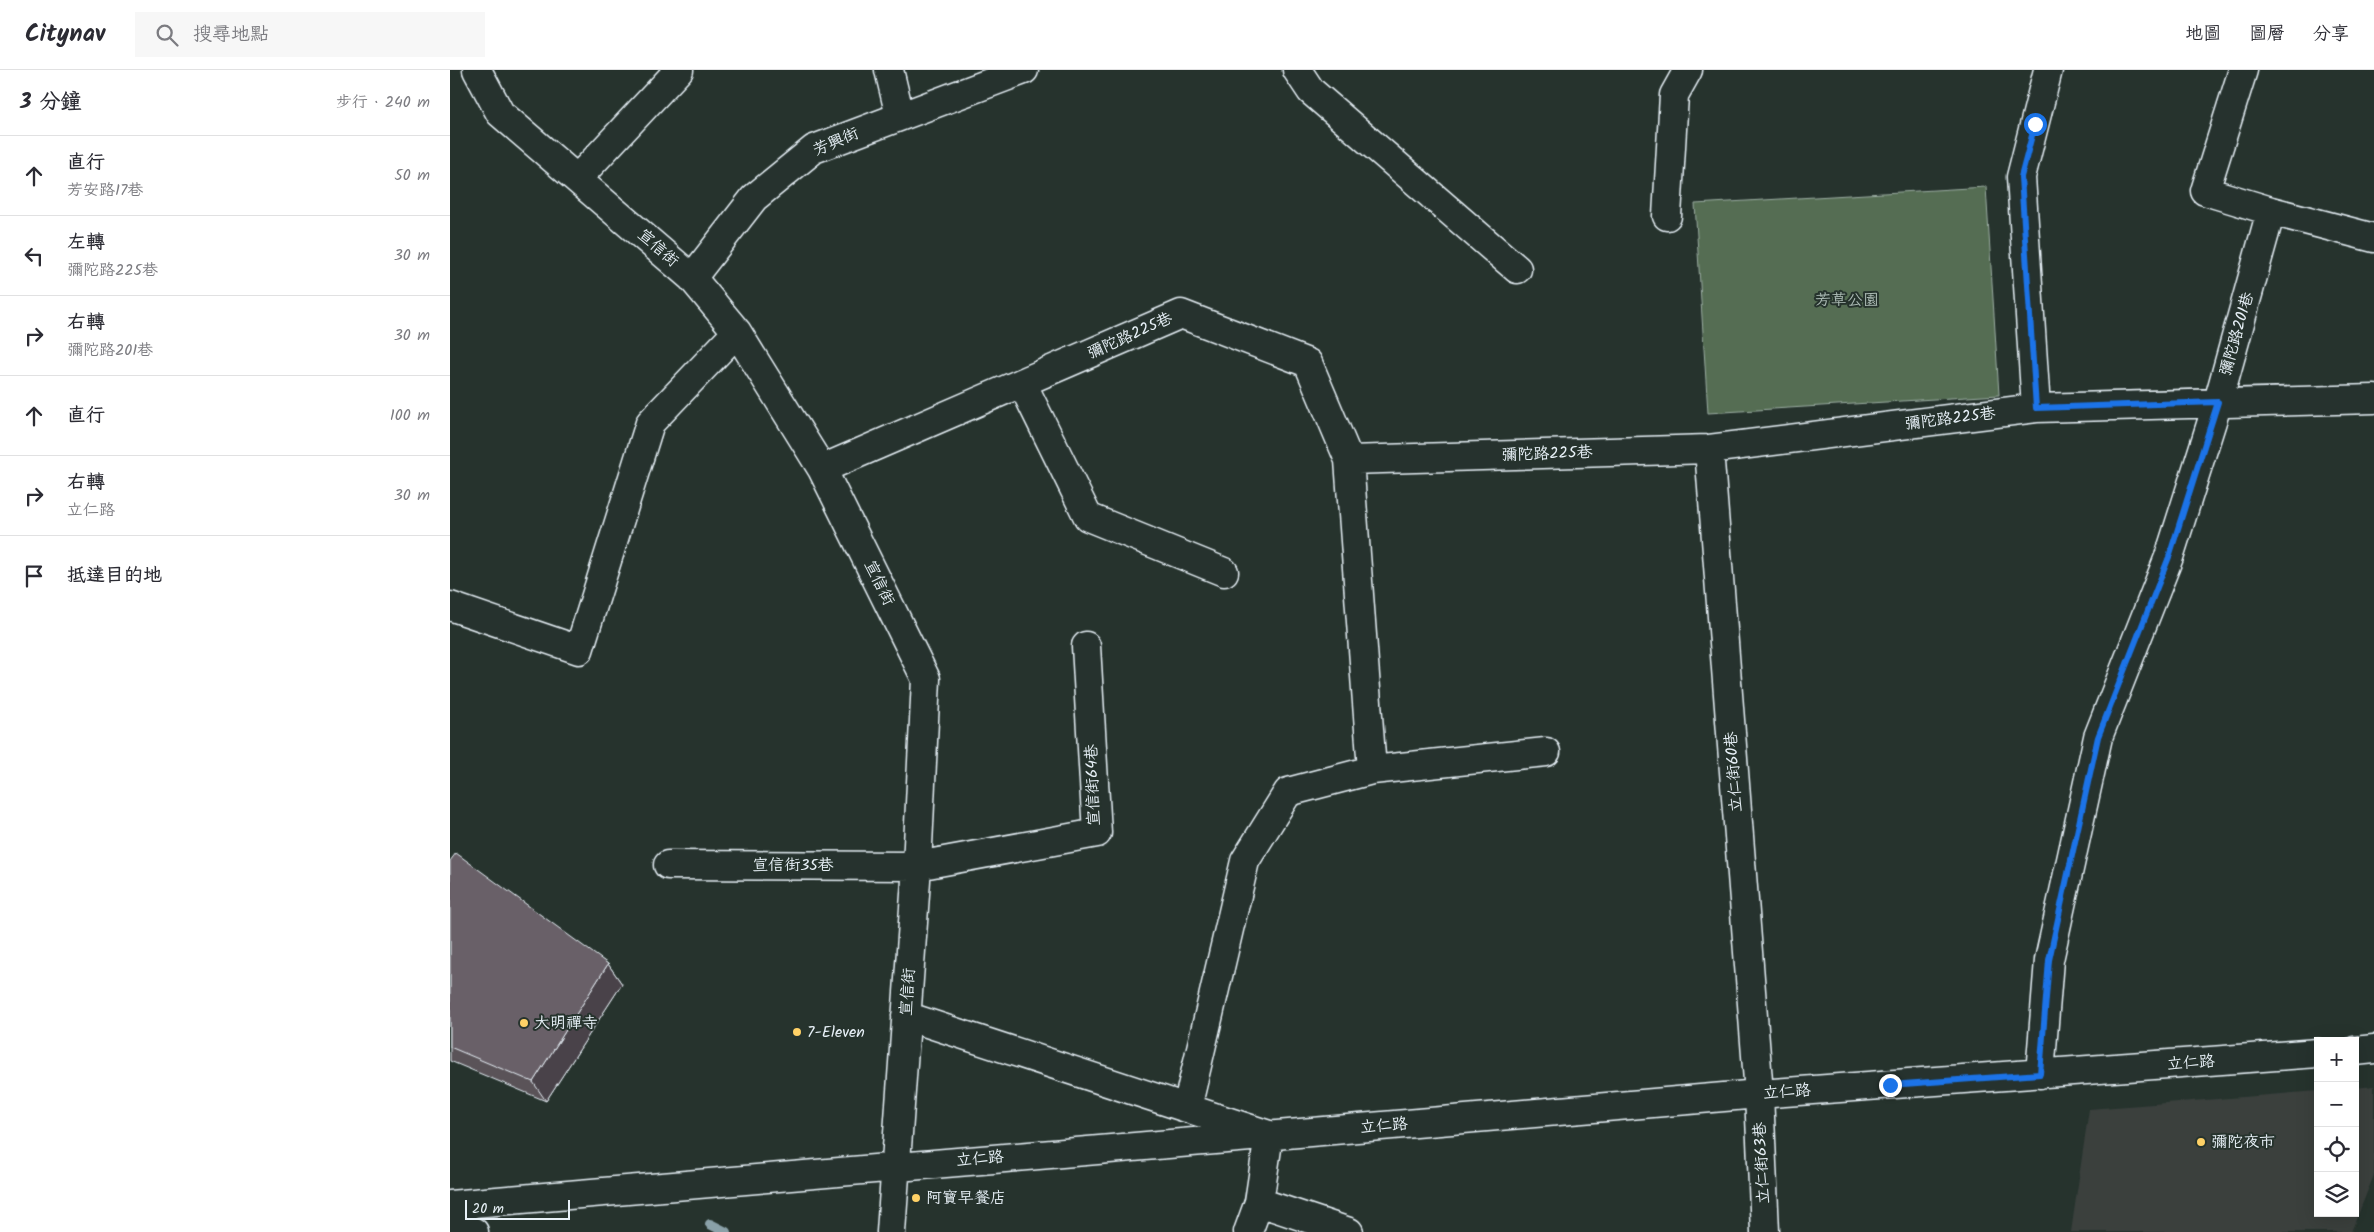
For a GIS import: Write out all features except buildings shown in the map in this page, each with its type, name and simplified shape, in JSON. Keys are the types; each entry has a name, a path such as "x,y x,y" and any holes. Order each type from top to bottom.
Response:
{"street":[{"name":"宣信街","path":"477,70 500,113 692,278 737,332 822,469 926,679 917,866 891,1232"},
{"path":"577,179 679,70"},
{"path":"889,70 900,116"},
{"name":"芳興街","path":"692,278 754,198 814,150 1024,70"},
{"path":"1296,70 1311,90 1517,269"},
{"path":"1667,216 1674,95 1688,70"},
{"path":"2036,408 2021,177 2048,70"},
{"path":"2243,70 2205,191 2271,211 2374,238"},
{"name":"彌陀路201巷","path":"2040,1074 2049,960 2098,737 2169,557 2218,402 2271,211"},
{"name":"彌陀路225巷","path":"822,469 1181,314 1308,363 1349,460 1709,449 2036,408 2374,399"},
{"path":"454,614 578,650 650,423 737,332"},
{"path":"1022,382 1088,517 1224,572"},
{"name":"立仁街60巷","path":"1709,449 1759,1094"},
{"path":"1349,460 1372,770"},
{"name":"宣信街64巷","path":"917,866 1097,833 1086,646"},
{"path":"1187,1108 1245,861 1288,792 1372,770 1546,752"},
{"name":"宣信街35巷","path":"668,865 917,866"},
{"path":"906,1016 1270,1135 1259,1202 1248,1232"},
{"path":"2359,1050 2374,1049"},
{"name":"立仁路","path":"450,1205 1759,1094 2314,1053"},
{"name":"立仁街63巷","path":"1759,1094 1765,1232"},
{"path":"1259,1202 1349,1232"},
{"path":"450,1219 474,1232"}],"shaded area":[{"name":"彌陀夜市","path":"2374,1086 2374,1175 2359,1212 2359,1127 2359,1088"},
{"name":"彌陀夜市","path":"2314,1091 2314,1217 2357,1217 2351,1232 2071,1232 2089,1109"}],"green space":[{"name":"芳草公園","path":"1986,187 1999,395 1708,413 1695,204"}],"waterway":[{"path":"710,1224 726,1232"}],"place":[{"name":"大明禪寺","path":"524,1023"},
{"name":"7-Eleven","path":"797,1032"},
{"name":"彌陀夜市","path":"2201,1142"},
{"name":"阿寶早餐店","path":"916,1198"}],"route":[{"path":"1890,1085 2040,1074 2049,960 2098,737 2169,557 2218,402 2036,408 2021,177 2035,124"}]}
